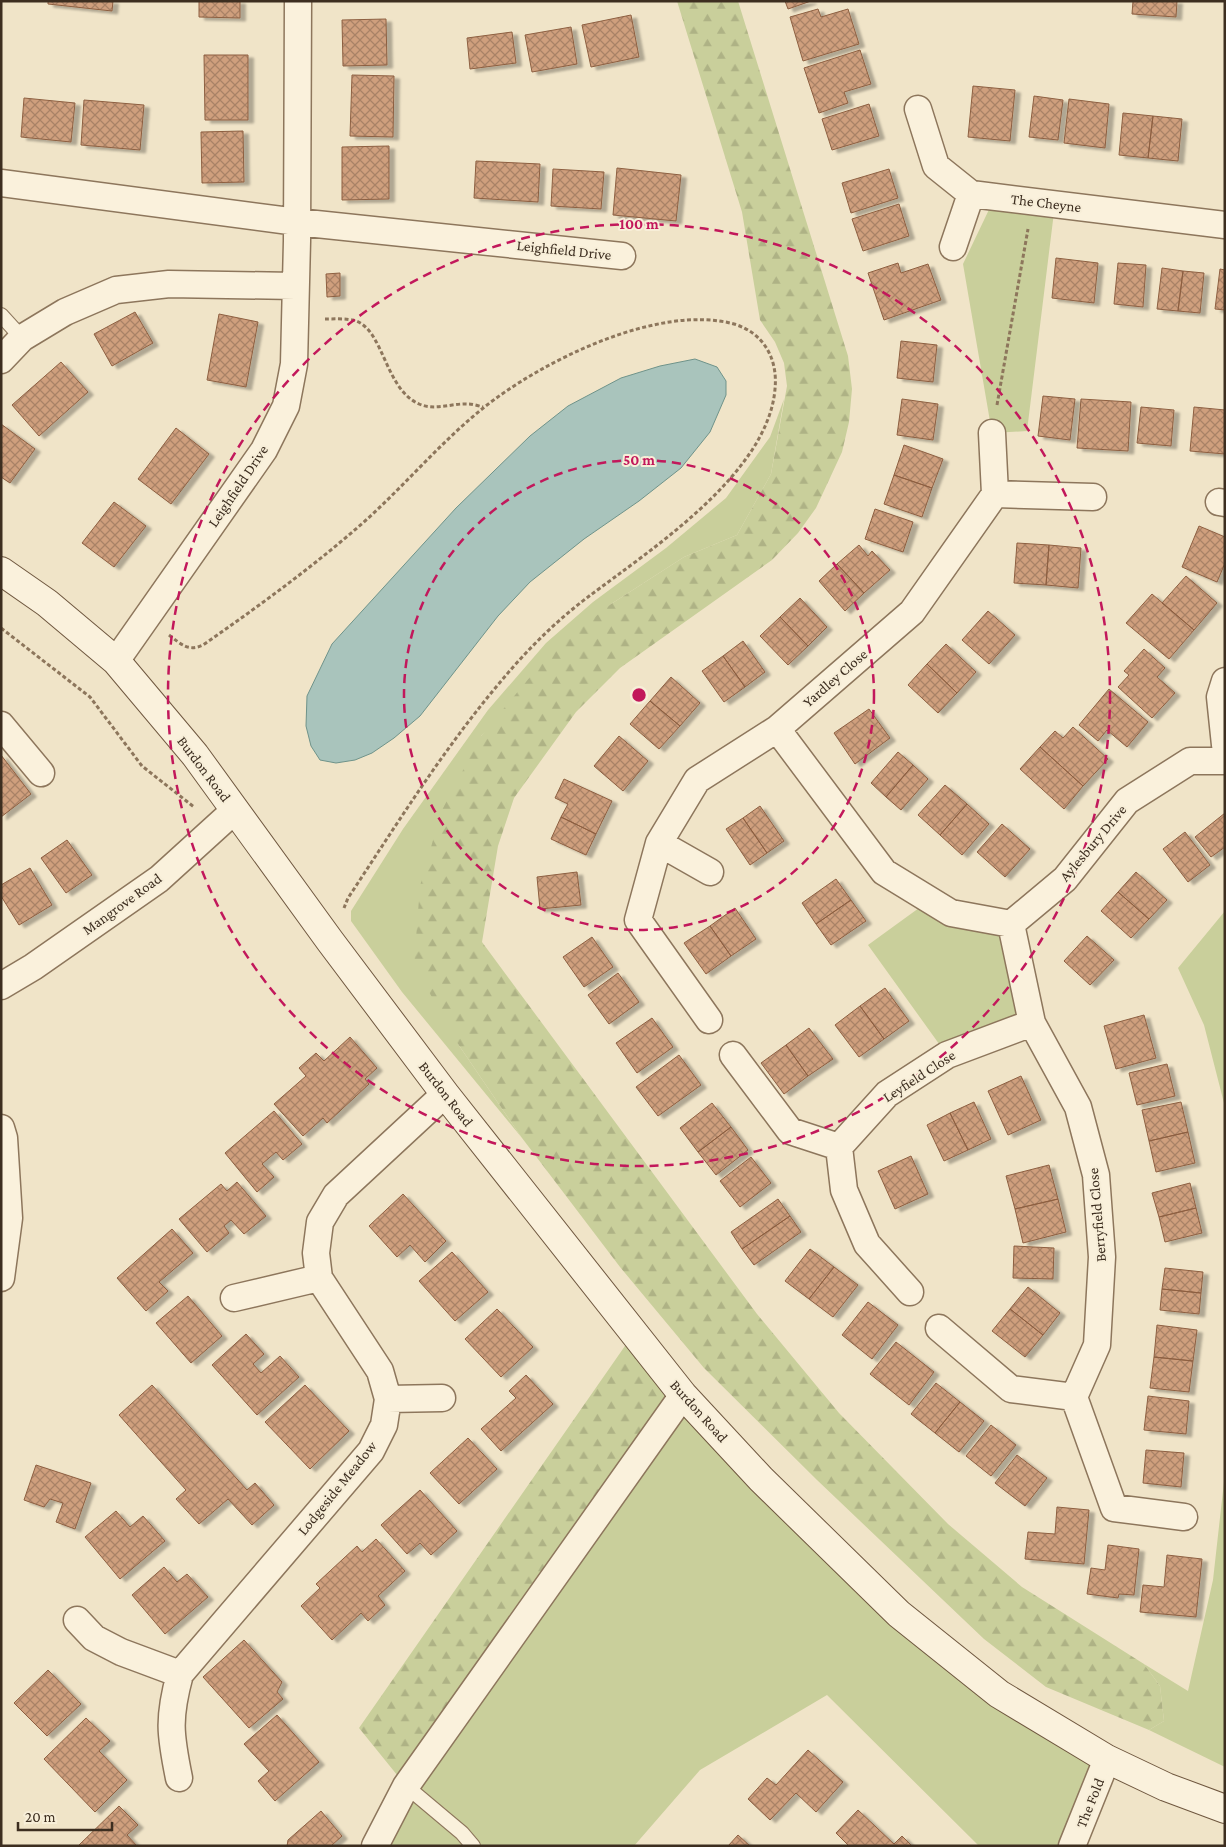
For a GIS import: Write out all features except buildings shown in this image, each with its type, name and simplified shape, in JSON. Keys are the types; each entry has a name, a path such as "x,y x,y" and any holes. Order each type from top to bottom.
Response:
{"street":[{"name":"Leighfield Drive","path":"116,661 264,450 286,406 294,364 298,1"},
{"path":"918,109 936,166 972,194 953,247"},
{"name":"Leighfield Drive","path":"1,183 297,222 622,256"},
{"name":"The Cheyne","path":"972,194 1225,225"},
{"path":"1,360 22,338 65,312 116,290 169,284 295,286"},
{"path":"992,433 996,494 1093,497"},
{"name":"Yardley Close","path":"709,1020 638,920 659,844 697,780 777,729 912,612 996,494"},
{"name":"Burdon Road","path":"1,570 47,603 116,661 195,754 226,818 330,941 445,1094 683,1395 761,1479 899,1614 999,1694 1107,1759 1166,1787 1225,1809"},
{"path":"1225,681 1220,697 1225,745"},
{"path":"1,724 41,773"},
{"path":"777,729 884,872 950,913 1011,924"},
{"name":"Aylesbury Drive","path":"1011,924 1065,879 1127,801 1190,761 1225,761"},
{"name":"Mangrove Road","path":"1,986 33,967 159,878 226,818"},
{"path":"659,844 710,872"},
{"name":"Berryfield Close","path":"1011,924 1032,1023 1078,1107 1096,1174 1102,1257 1097,1345 1074,1398"},
{"name":"Leyfield Close","path":"838,1147 887,1094 947,1055 1032,1023"},
{"path":"733,1055 790,1132 838,1147 844,1190 867,1244 910,1292"},
{"name":"Lodgeside Meadow","path":"179,1778 170,1737 171,1706 180,1674 371,1451 384,1425 388,1399 380,1371 319,1278 316,1253 320,1222 336,1195 445,1094"},
{"path":"1,1128 4,1138 9,1218 1,1278"},
{"path":"234,1298 319,1278"},
{"path":"939,1328 1011,1389 1074,1398 1114,1508 1184,1517"},
{"path":"375,1846 406,1786 683,1395"},
{"path":"388,1399 442,1398"},
{"path":"77,1620 94,1638 121,1652 180,1674"},
{"name":"The Fold","path":"1072,1846 1107,1759"}],"lane":[{"path":"1,315 22,338"},
{"path":"406,1786 462,1833 473,1846"}],"path":[{"path":"992,433 1033,202"},
{"path":"294,317 354,320 362,324 370,331 398,386 403,393 418,404 431,408 468,404 484,407"},
{"path":"146,618 186,648 194,649 203,645 293,582 367,520 424,462 484,407 540,370 582,349 614,336 649,326 702,321 725,322 743,327 759,338 771,353 775,368 776,387 766,429 738,467 703,507 630,568 586,598 545,633 501,681 414,799 363,875 348,898 330,941"},
{"path":"1,628 90,697 142,766 226,818"}],"green space":[{"path":"677,1 738,1 848,356 852,389 849,422 842,452 816,508 798,533 772,560 620,668 576,712 514,798 498,846 482,942 757,1314 839,1413 948,1524 1022,1587 1144,1664 1160,1686 1164,1721 1149,1730 1046,1687 984,1639 817,1480 704,1368 620,1267 522,1138 458,1044 414,965 420,886 441,812 481,736 550,653 611,604 684,557 737,535 771,474 787,386 784,363 775,342 760,320 742,212"},
{"path":"995,197 1055,204 1027,431 992,433 963,264"},
{"path":"784,399 771,474 737,535 684,557 611,604 481,736 458,1044 522,1138 402,992 351,921 351,911 403,829 488,710 546,643 593,602 666,548 726,498 770,437"},
{"path":"930,900 1011,924 1032,1023 947,1055 868,945"},
{"path":"1225,911 1225,1107 1204,1025 1178,968"},
{"path":"634,1333 683,1395 406,1786 359,1728"},
{"path":"683,1395 899,1614 1107,1759 1072,1846 979,1846 827,1695 700,1770 634,1846 375,1846"},
{"path":"1225,1473 1225,1767 1149,1730 1164,1721 1160,1686 1144,1664 1188,1691 1213,1580"}],"water":[{"path":"695,359 717,367 726,381 726,395 710,432 681,468 639,501 584,539 530,582 498,616 420,716 394,738 372,753 355,760 336,763 320,760 311,746 306,726 307,696 332,644 456,508 530,436 568,406 621,378 660,366"}]}
